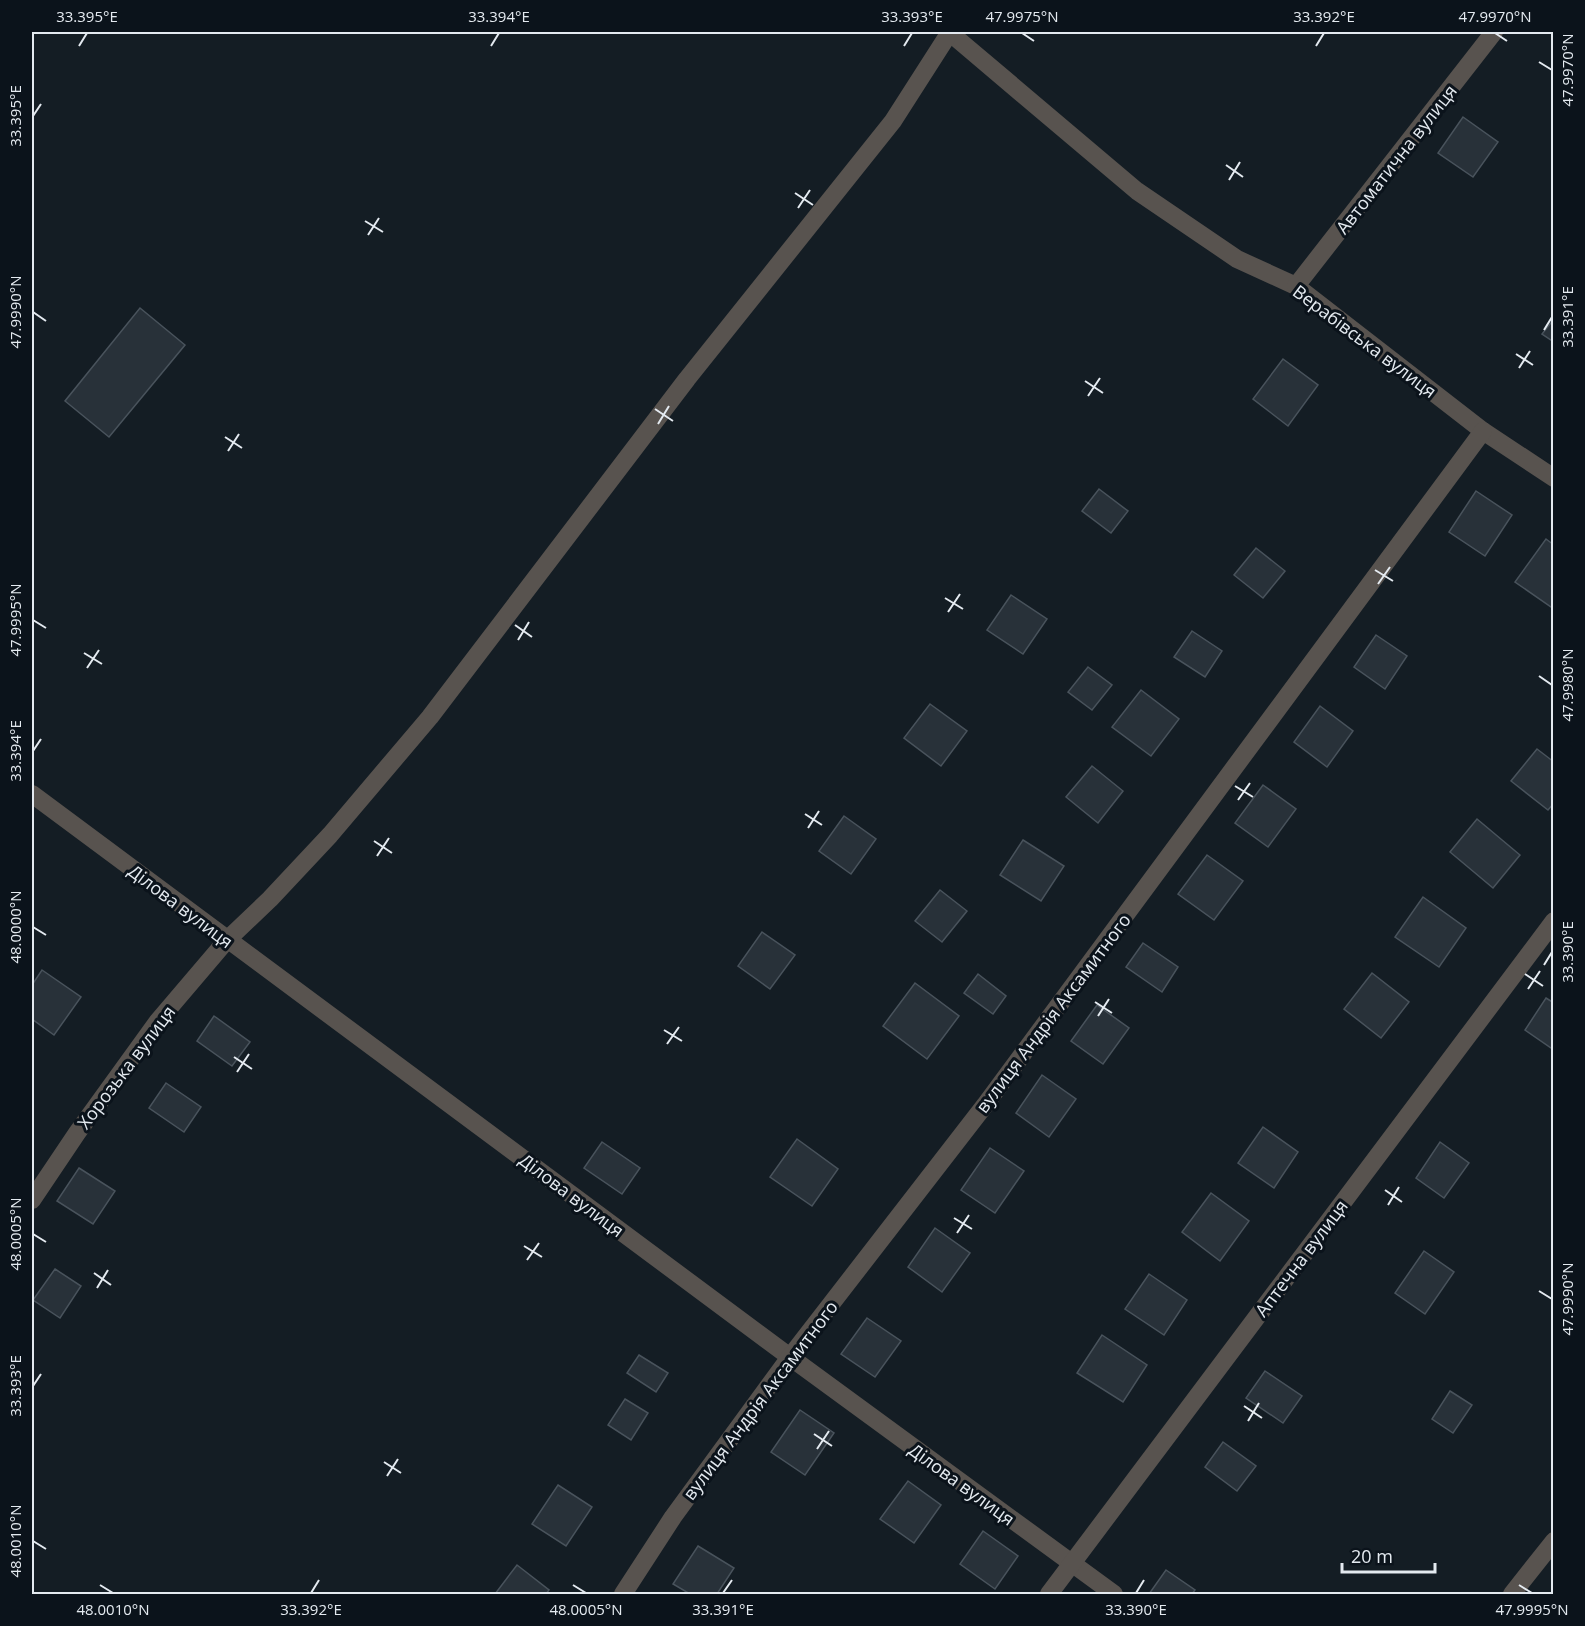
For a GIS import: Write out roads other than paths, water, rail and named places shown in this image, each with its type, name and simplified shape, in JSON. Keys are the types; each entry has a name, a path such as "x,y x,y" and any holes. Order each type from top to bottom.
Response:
{"street":[{"name":"Верабівська вулиця","path":"949,32 1137,192 1237,259 1296,286 1483,431 1553,475"},
{"name":"Хорозька вулиця","path":"32,1200 158,1021 227,940 270,899 330,835 430,717 687,379 893,121 949,32"},
{"name":"Автоматична вулиця","path":"1296,286 1494,32"},
{"name":"вулиця Андрія Аксамитного","path":"623,1594 673,1517 790,1357 992,1096 1483,431"},
{"name":"Ділова вулиця","path":"32,794 1071,1565 1114,1594"},
{"name":"Аптечна вулиця","path":"1049,1594 1554,921"},
{"path":"1512,1594 1554,1541"}]}
